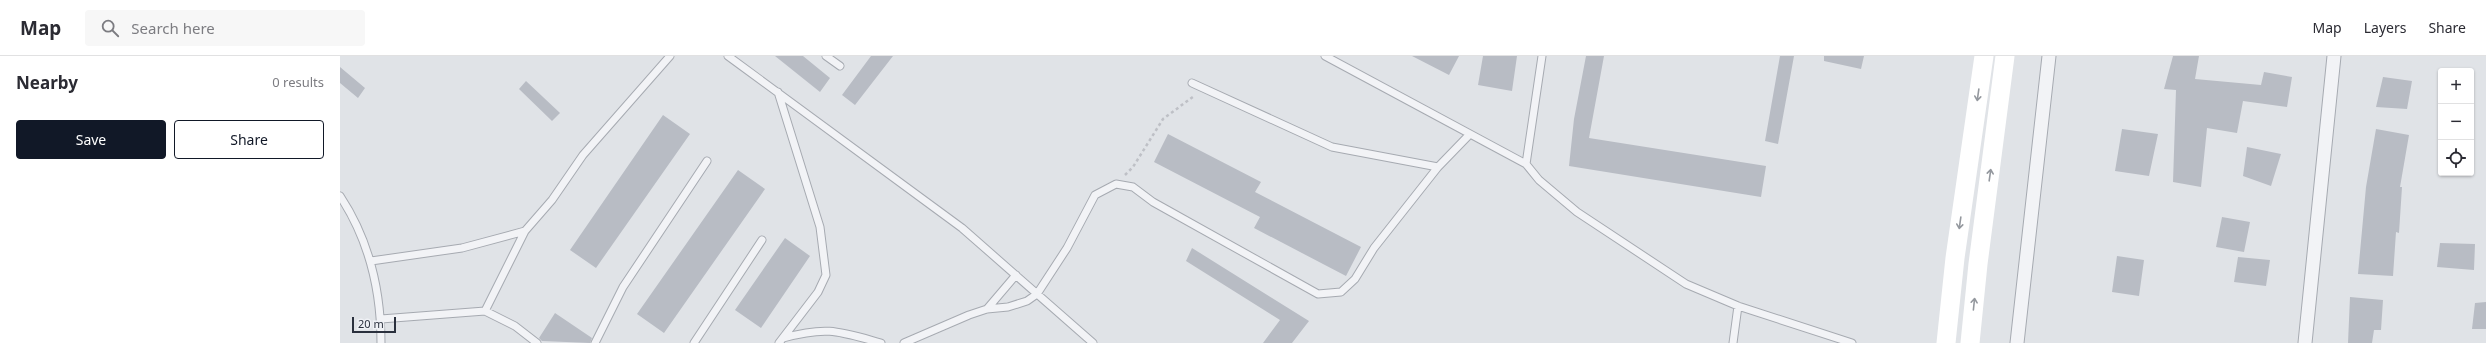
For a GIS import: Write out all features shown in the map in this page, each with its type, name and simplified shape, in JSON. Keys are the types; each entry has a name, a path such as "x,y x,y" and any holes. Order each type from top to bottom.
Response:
{"main road":[{"path":"1946,343 1955,258 1984,56"},
{"path":"1970,343 1978,264 2005,56"}],"street":[{"path":"2017,343 2049,56"},
{"path":"2305,343 2334,56"}],"lane":[{"path":"485,311 525,231 552,200 583,155 670,56"},
{"path":"728,56 962,228 1093,343"},
{"path":"826,56 840,66"},
{"path":"1325,56 1526,164 1539,180 1577,212 1686,284 1738,306 1852,343"},
{"path":"1526,164 1542,56"},
{"path":"1192,83 1332,146 1438,167"},
{"path":"778,92 820,227 826,275 818,292 781,341"},
{"path":"904,343 987,309 1020,305 1037,294 1067,248 1095,195 1116,184 1133,187 1153,202 1318,294 1341,292 1354,279 1374,248 1438,167 1470,134"},
{"path":"595,343 623,287 707,162"},
{"path":"340,196 352,214 371,261 381,319 381,343"},
{"path":"371,261 462,248 525,231"},
{"path":"694,343 762,240"},
{"path":"987,309 1016,275"},
{"path":"1733,343 1738,306"},
{"path":"381,319 485,311 515,326 537,343"},
{"path":"781,341 810,330 838,330 881,343"}],"path":[{"path":"1116,184 1133,167 1163,119 1205,89"}],"building":[{"path":"775,56 803,56 830,78 820,92"},
{"path":"871,56 893,56 855,105 842,95"},
{"path":"1412,56 1459,56 1449,75"},
{"path":"1483,56 1517,56 1512,91 1478,85"},
{"path":"1586,56 1604,56 1589,138 1766,166 1761,197 1569,166 1574,119"},
{"path":"1780,56 1794,56 1778,144 1765,141"},
{"path":"1824,56 1864,56 1861,69 1824,61"},
{"path":"2173,56 2199,56 2195,79 2261,85 2264,72 2292,77 2287,107 2243,101 2237,133 2207,128 2201,187 2173,182 2176,90 2164,89"},
{"path":"340,67 365,88 358,98 340,83"},
{"path":"2383,77 2412,81 2407,109 2376,107"},
{"path":"526,81 560,113 552,121 519,89"},
{"path":"663,115 690,134 596,268 570,250"},
{"path":"2122,129 2158,134 2149,176 2115,171"},
{"path":"2376,129 2409,135 2400,187 2402,187 2399,233 2396,232 2393,276 2358,274 2366,187"},
{"path":"1168,134 1261,182 1255,192 1361,247 1346,276 1254,228 1260,217 1154,162"},
{"path":"2247,147 2281,154 2271,186 2243,176"},
{"path":"738,170 765,189 664,333 637,314"},
{"path":"2222,217 2250,222 2244,252 2216,247"},
{"path":"785,238 810,256 761,328 735,310"},
{"path":"2440,243 2475,244 2474,270 2437,267"},
{"path":"1192,248 1309,321 1292,343 1263,343 1280,320 1186,261"},
{"path":"2117,256 2144,260 2139,296 2112,292"},
{"path":"2238,257 2270,260 2266,286 2234,282"},
{"path":"2350,297 2383,300 2381,330 2374,330 2372,343 2348,343"},
{"path":"2486,302 2486,329 2472,329 2475,303"},
{"path":"555,313 592,338 590,343 542,341 539,338"}]}
